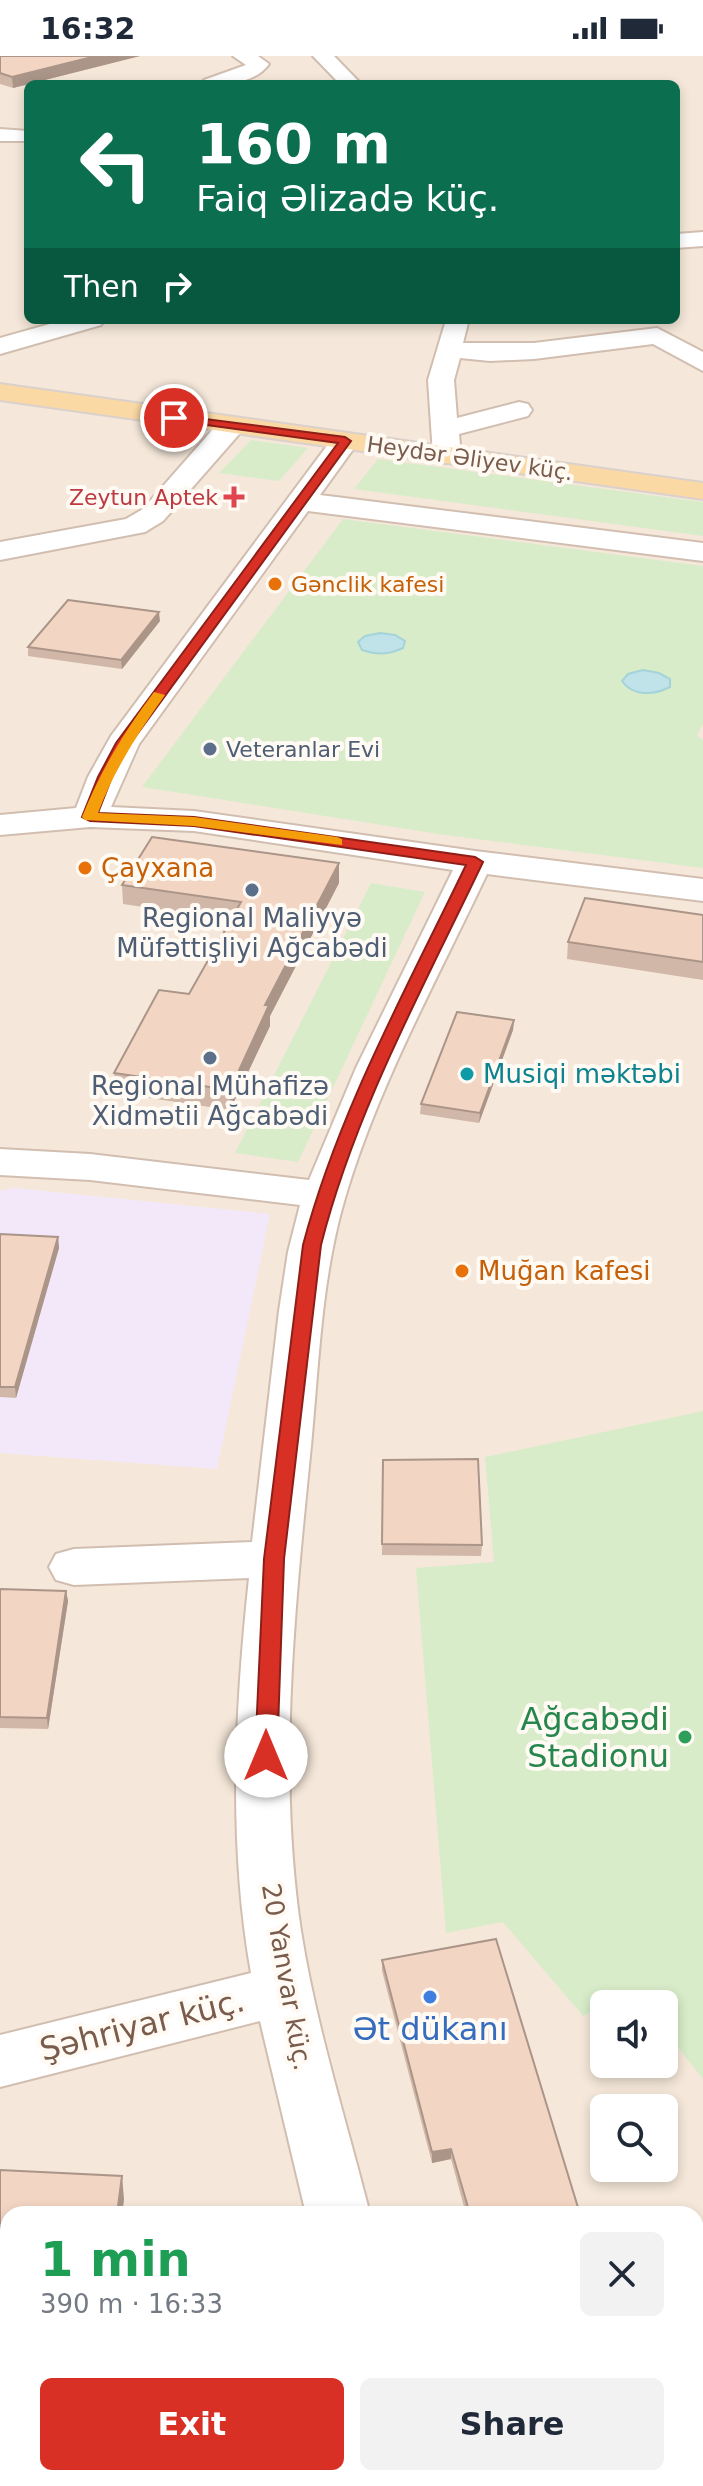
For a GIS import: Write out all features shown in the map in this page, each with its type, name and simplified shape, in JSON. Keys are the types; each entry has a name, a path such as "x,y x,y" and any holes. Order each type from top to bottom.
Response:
{"main road":[{"name":"Heydər Əliyev küç.","path":"0,392 345,441 446,442 703,491"}],"street":[{"path":"223,80 255,69 259,64 243,56"},
{"path":"323,56 347,80"},
{"path":"680,241 703,239"},
{"path":"0,346 78,324"},
{"path":"457,324 441,380 446,442 519,410"},
{"path":"448,349 490,353 534,351 657,336 703,363"},
{"path":"0,551 135,526 153,515 231,426"},
{"path":"90,817 105,777 123,743 345,441"},
{"path":"300,501 703,552"},
{"path":"0,825 90,817 194,821 475,862 703,890"},
{"name":"20 Yanvar küç.","path":"336,2206 285,1990 268,1893 266,1694 274,1559 303,1305 312,1245 325,1195 379,1063 475,862"},
{"path":"0,1162 90,1167 325,1195"},
{"path":"74,1567 274,1559"},
{"name":"Şəhriyar küç.","path":"0,2061 285,1990"}],"shaded area":[{"path":"0,56 703,56 703,2206 0,2206"},
{"path":"15,1188 270,1214 217,1469 0,1453 0,1191"}],"green space":[{"path":"251,440 308,448 279,481 219,473"},
{"path":"378,459 703,502 703,536 354,489"},
{"path":"343,519 703,566 703,724 697,735 703,740 703,868 445,835 142,787"},
{"path":"371,883 425,892 298,1162 235,1153"},
{"path":"703,1411 703,2079 678,2048 678,1990 590,1990 590,2012 583,2016 503,1922 446,1933 416,1568 494,1562 485,1457"}],"water":[{"path":"380,633 395,635 405,641 403,648 382,654 362,650 358,642 365,636"},
{"path":"643,670 670,679 670,687 644,693 632,690 622,681 628,674"}],"building":[{"path":"0,56 96,56 12,77 0,73"},
{"path":"68,600 159,612 121,660 28,647"},
{"path":"152,837 339,863 265,1005 269,1005 230,1090 114,1073 159,990 189,994 241,902 122,885"},
{"path":"585,898 703,915 703,962 568,942"},
{"path":"457,1012 514,1020 480,1113 421,1104"},
{"path":"0,1234 58,1237 15,1387 0,1387"},
{"path":"478,1459 482,1545 382,1544 383,1460"},
{"path":"0,1589 66,1591 47,1718 0,1717"},
{"path":"496,1939 578,2206 468,2206 451,2149 432,2152 382,1960"},
{"path":"0,2170 122,2176 118,2206 0,2206"}],"slow traffic":[{"path":"158,695 123,743 105,777 90,817 194,821 337,842"}],"place":[{"name":"Zeytun Aptek","path":"234,497"},
{"name":"Gənclik kafesi","path":"275,584"},
{"name":"Veteranlar Evi","path":"210,749"},
{"name":"Çayxana","path":"85,868"},
{"name":"Regional Maliyyə Müfəttişliyi Ağcabədi","path":"252,890"},
{"name":"Regional Mühafizə Xidmətii Ağcabədi","path":"210,1058"},
{"name":"Musiqi məktəbi","path":"467,1074"},
{"name":"Muğan kafesi","path":"462,1271"},
{"name":"Ağcabədi Stadionu","path":"685,1737"},
{"name":"Әt dükanı","path":"430,1997"}],"route":[{"path":"174,418 345,441 123,743 105,777 90,817 194,821 475,862 379,1063 325,1195 312,1245 274,1559 266,1694 266,1756"}]}
